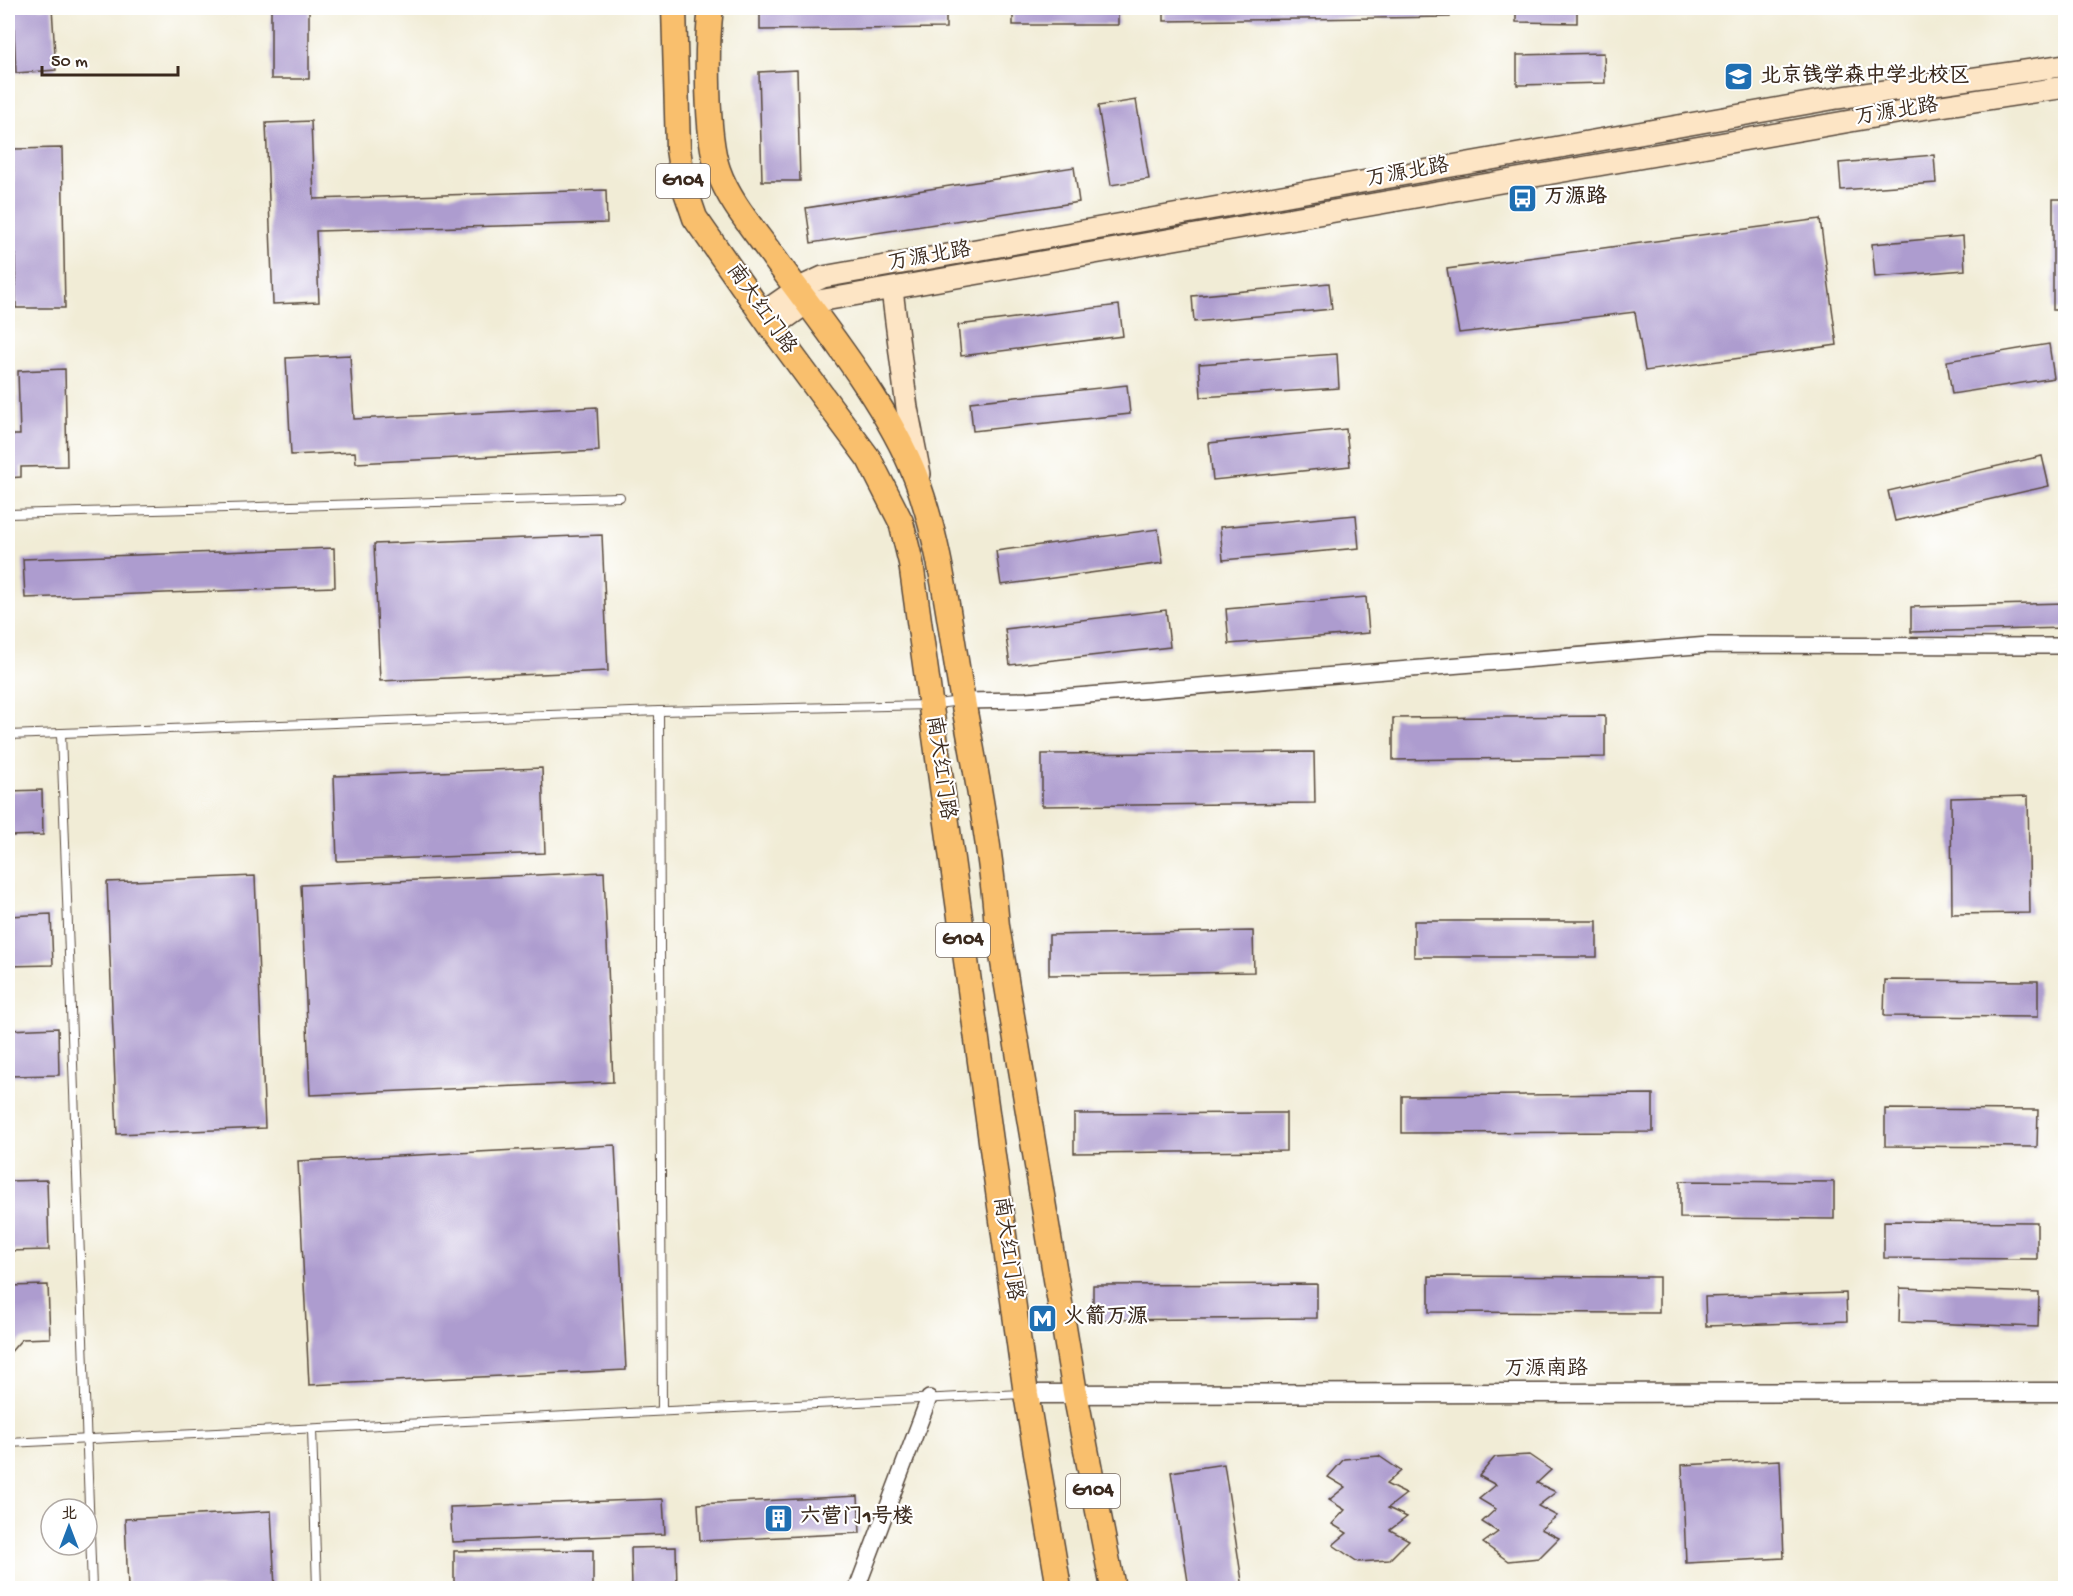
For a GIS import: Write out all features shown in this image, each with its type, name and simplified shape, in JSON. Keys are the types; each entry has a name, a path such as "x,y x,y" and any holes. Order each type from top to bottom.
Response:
{"highway":[{"name":"南大红门路","path":"674,8 678,149 683,183 695,218 766,321 869,459 901,522 911,563 1026,1394 1059,1588"},
{"name":"南大红门路","path":"711,8 707,37 712,139 718,171 740,210 874,401 905,454 931,528 974,748 997,926 1075,1393"},
{"name":"G104","path":"1075,1393 1113,1588"}],"main road":[{"name":"万源北路","path":"802,296 823,277 1837,98 2066,65"},
{"name":"万源北路","path":"802,296 892,290 1885,115 2066,87"},
{"path":"892,290 908,408 931,528"},
{"path":"766,321 802,296"}],"street":[{"path":"963,701 1026,700 1708,645 2066,646"},
{"name":"万源南路","path":"1026,1394 2066,1392"},
{"path":"856,1588 929,1398"}],"lane":[{"path":"8,514 620,497"},
{"path":"8,735 659,711 930,705 963,701"},
{"path":"659,711 662,1411"},
{"path":"61,733 92,1588"},
{"path":"8,1443 1026,1394"},
{"path":"312,1428 317,1588"}],"building":[{"path":"8,8 52,8 56,70 16,73 13,11 8,12"},
{"path":"271,8 309,8 309,79 271,79"},
{"path":"760,8 946,8 946,28 760,30"},
{"path":"1013,8 1118,8 1118,25 1013,25"},
{"path":"1164,8 1450,8 1450,17 1164,21"},
{"path":"1516,8 1577,8 1577,23 1516,22"},
{"path":"1604,53 1605,83 1517,85 1517,55"},
{"path":"797,70 800,181 762,181 759,72"},
{"path":"1136,100 1149,179 1111,185 1098,106"},
{"path":"311,121 314,199 606,190 607,223 316,231 319,302 273,304 266,123"},
{"path":"62,148 65,308 16,308 13,149"},
{"path":"1934,155 1936,183 1841,190 1839,163"},
{"path":"1074,167 1079,202 811,243 806,208"},
{"path":"2053,199 2066,199 2066,310 2053,310"},
{"path":"1820,219 1837,345 1645,371 1635,312 1459,333 1447,269"},
{"path":"1963,236 1965,270 1875,277 1872,244"},
{"path":"1329,283 1332,309 1194,322 1192,296"},
{"path":"1119,305 1123,336 961,356 958,325"},
{"path":"2049,344 2054,378 1952,394 1947,361"},
{"path":"1337,354 1339,388 1201,397 1199,364"},
{"path":"350,355 354,419 597,407 599,451 356,463 355,452 291,455 286,358"},
{"path":"65,369 67,466 21,467 21,477 8,478 8,435 20,435 18,371"},
{"path":"1127,385 1130,414 973,431 970,402"},
{"path":"1346,429 1350,466 1213,480 1209,443"},
{"path":"2042,456 2049,486 1895,521 1888,491"},
{"path":"1356,515 1359,548 1223,560 1220,527"},
{"path":"1158,529 1163,563 1001,585 996,551"},
{"path":"602,535 608,671 380,681 374,544"},
{"path":"334,548 335,587 25,598 23,559"},
{"path":"1366,597 1369,633 1229,644 1226,609"},
{"path":"2066,603 2066,628 1911,632 1911,607"},
{"path":"1166,610 1170,647 1010,665 1005,629"},
{"path":"1605,716 1605,757 1393,760 1393,718"},
{"path":"1314,752 1315,803 1042,806 1042,754"},
{"path":"542,768 545,853 337,861 334,776"},
{"path":"42,790 43,835 8,836 8,791"},
{"path":"2028,796 2030,913 1952,914 1951,798"},
{"path":"604,872 613,1082 310,1095 301,885"},
{"path":"255,876 265,1128 117,1134 107,882"},
{"path":"51,914 53,965 8,966 8,916"},
{"path":"1414,921 1597,921 1597,957 1414,957"},
{"path":"1253,931 1254,972 1049,975 1049,935"},
{"path":"1885,980 2038,981 2038,1017 1884,1016"},
{"path":"58,1028 59,1075 8,1076 8,1030"},
{"path":"1653,1094 1653,1132 1402,1133 1402,1096"},
{"path":"1885,1109 2038,1110 2037,1147 1885,1146"},
{"path":"1286,1113 1286,1151 1074,1153 1074,1114"},
{"path":"615,1145 626,1370 309,1385 298,1161"},
{"path":"47,1180 49,1250 8,1251 8,1181"},
{"path":"1680,1181 1834,1182 1834,1219 1680,1218"},
{"path":"1884,1221 2037,1222 2037,1259 1884,1258"},
{"path":"1429,1276 1659,1277 1659,1313 1429,1312"},
{"path":"1317,1284 1317,1318 1093,1320 1093,1285"},
{"path":"48,1285 50,1338 22,1339 8,1355 8,1286"},
{"path":"1900,1288 2039,1293 2038,1327 1899,1322"},
{"path":"1846,1293 1847,1321 1706,1326 1705,1297"},
{"path":"1529,1455 1551,1470 1537,1483 1556,1492 1538,1506 1557,1516 1541,1529 1559,1538 1539,1558 1508,1561 1483,1543 1498,1532 1482,1522 1496,1509 1479,1499 1496,1485 1479,1476 1495,1457"},
{"path":"1379,1456 1401,1471 1386,1484 1406,1494 1388,1508 1407,1517 1390,1530 1409,1540 1389,1560 1358,1562 1333,1545 1347,1533 1332,1524 1345,1510 1329,1500 1345,1487 1328,1477 1344,1459"},
{"path":"1780,1460 1784,1558 1686,1563 1682,1465"},
{"path":"1224,1464 1243,1588 1189,1588 1171,1472"},
{"name":"六营门1号楼","path":"858,1496 860,1533 700,1541 698,1504"},
{"path":"663,1499 665,1534 452,1542 450,1507"},
{"path":"271,1511 275,1588 128,1588 125,1519"},
{"path":"676,1547 677,1588 632,1588 631,1548"},
{"path":"593,1550 593,1588 454,1588 454,1551"}],"place":[{"name":"北京钱学森中学北校区","path":"1739,77"},
{"name":"万源路","path":"1523,198"},
{"name":"火箭万源","path":"1043,1318"},
{"name":"六营门1号楼","path":"779,1518"}]}
